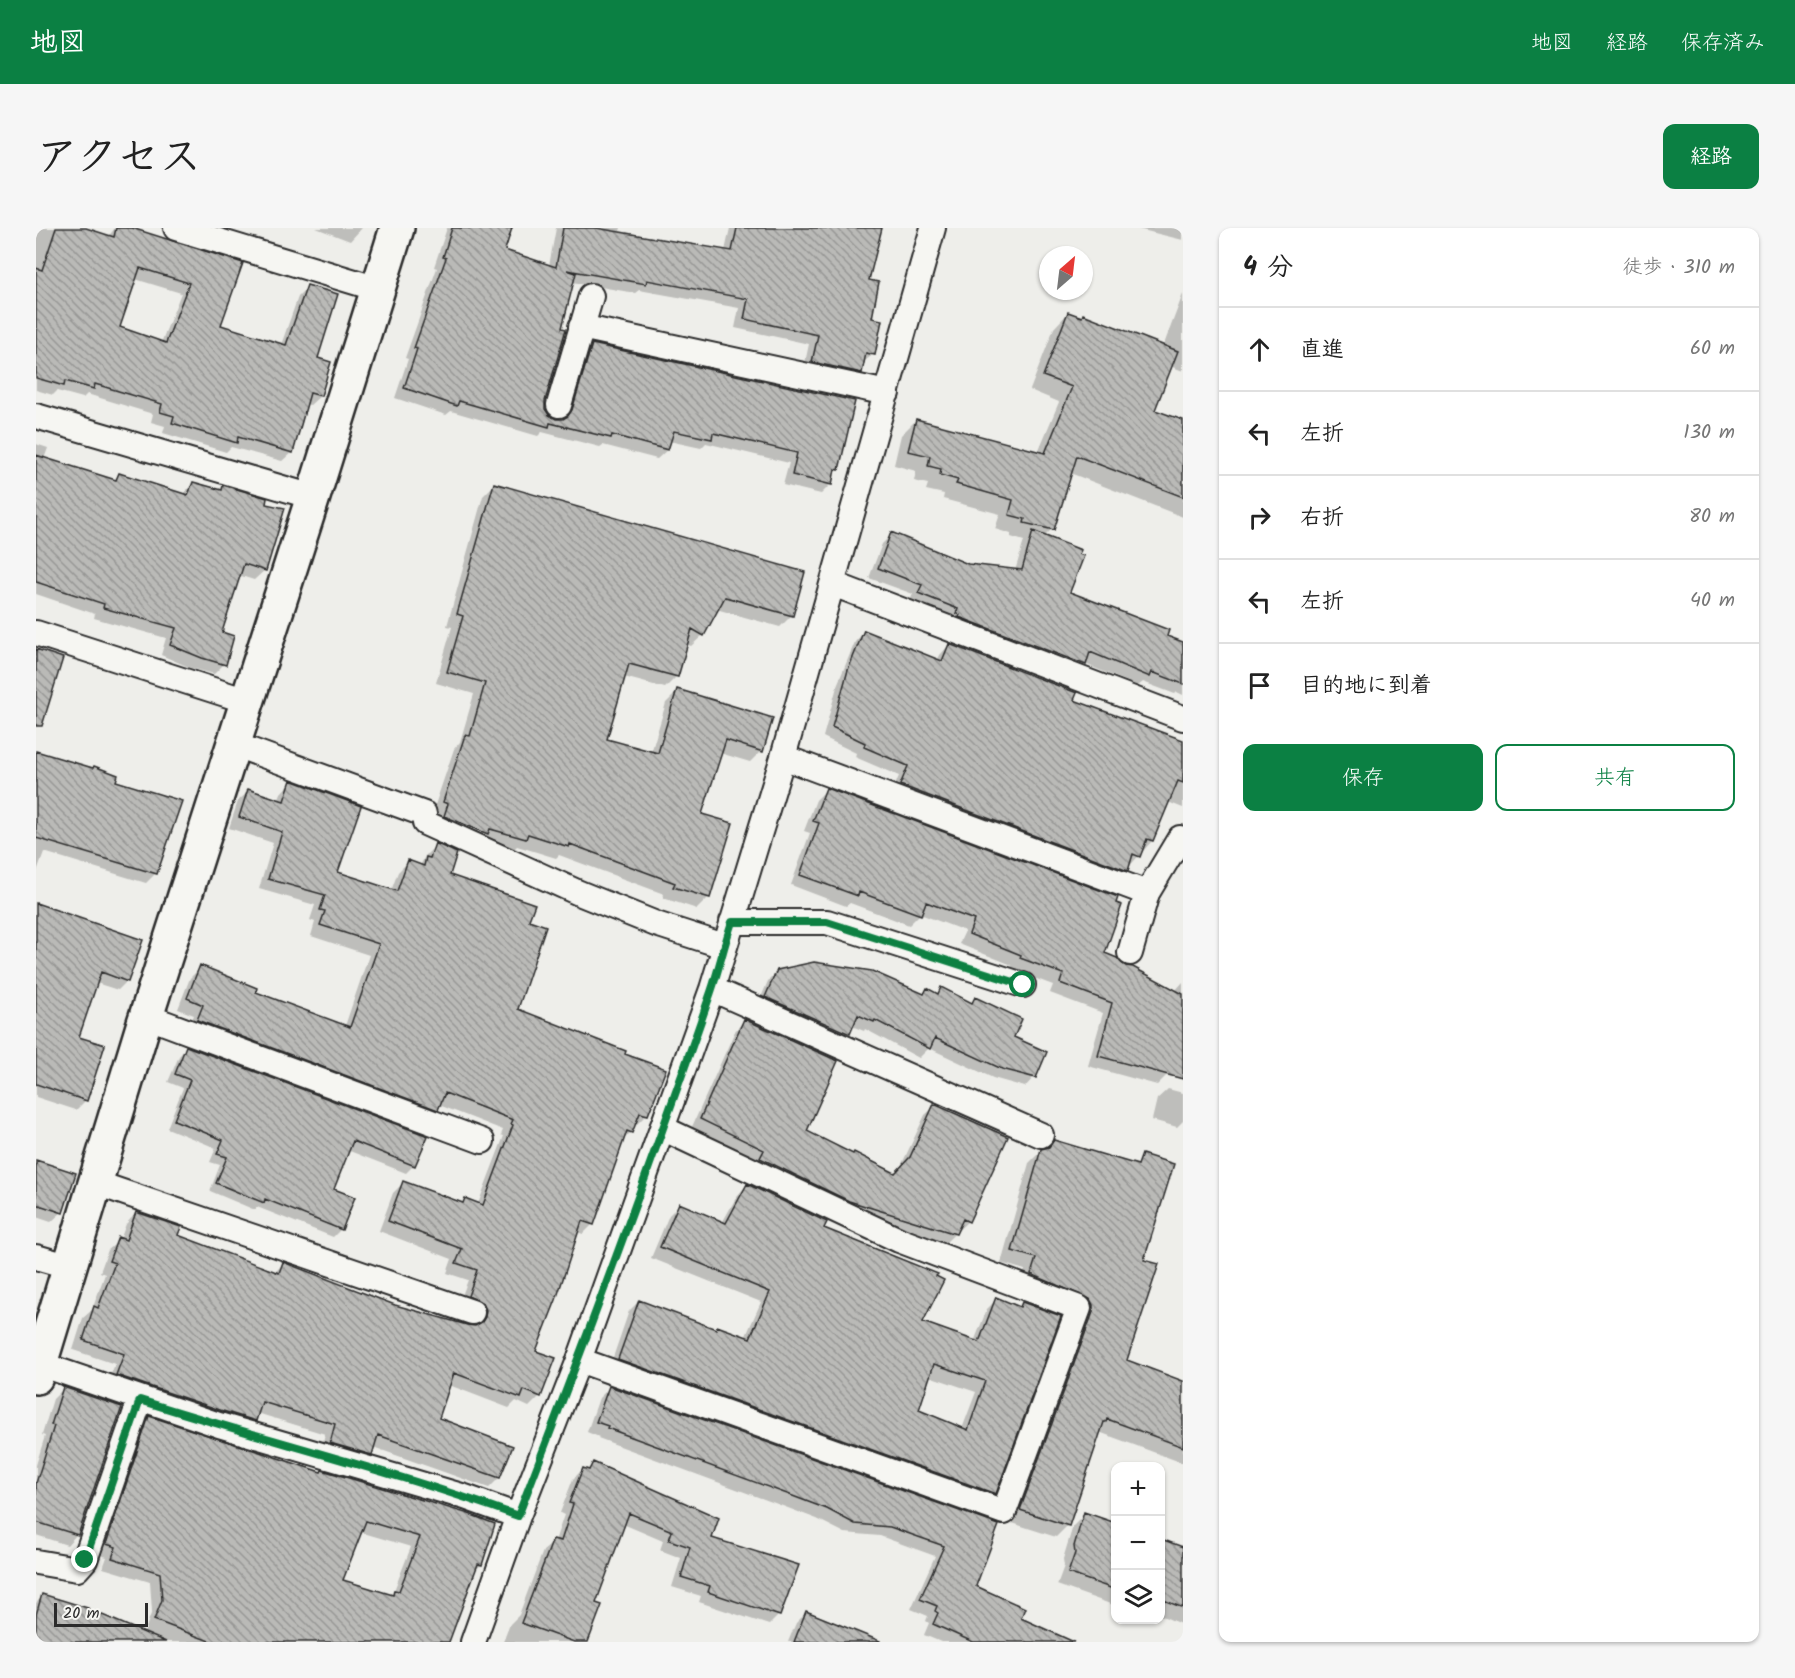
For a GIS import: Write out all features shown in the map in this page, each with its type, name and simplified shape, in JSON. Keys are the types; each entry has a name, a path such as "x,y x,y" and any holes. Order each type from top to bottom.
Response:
{"street":[{"path":"176,228 378,289"},
{"path":"398,228 314,497 146,1016 38,1371 465,1497 518,1516"},
{"path":"473,1642 518,1516 579,1360 712,989 783,757 933,228"},
{"path":"559,405 591,296"},
{"path":"581,327 887,393"},
{"path":"36,416 314,497"},
{"path":"833,584 1183,718"},
{"path":"36,633 247,701"},
{"path":"233,744 424,814 425,823 579,893 656,924 724,946"},
{"path":"783,757 1148,893"},
{"path":"1130,953 1148,893 1180,838 1183,839"},
{"path":"732,922 827,922 1023,985"},
{"path":"712,989 1041,1135"},
{"path":"146,1016 482,1141"},
{"path":"579,1360 1004,1512 1079,1308 899,1240 662,1128"},
{"path":"96,1183 472,1312"},
{"path":"36,1257 71,1267"},
{"path":"36,1562 77,1569 85,1560 140,1400"}],"building":[{"path":"56,228 86,228 114,237 116,228 132,228 243,263 221,325 286,345 307,285 338,294 318,358 331,362 321,396 310,393 293,453 238,437 237,443 172,423 174,416 160,412 162,404 95,384 94,389 65,381 64,386 36,378 36,268 42,270","holes":["140,268 189,283 166,343 120,327"]},
{"path":"452,228 512,228 505,250 556,267 563,228 596,228 732,251 737,228 882,228 869,280 879,282 872,318 882,320 875,355 866,353 862,373 812,362 818,335 744,319 748,299 647,280 646,284 567,270 576,273 562,328 566,329 545,401 545,409 549,415 556,419 563,419 572,410 592,344 855,401 839,470 835,469 832,485 792,475 797,453 713,433 712,439 674,431 668,450 612,435 611,438 550,423 549,427 459,401 457,406 404,388 417,349 414,348 446,258 443,257"},
{"path":"1068,312 1082,317 1083,314 1178,351 1155,410 1183,420 1183,497 1077,456 1054,530 1024,523 1025,519 1009,515 1013,500 956,484 958,480 940,475 941,469 928,466 930,456 908,451 916,419 1045,453 1072,387 1043,376"},
{"path":"36,455 116,480 119,473 188,495 193,482 222,490 223,485 267,498 266,504 285,508 266,571 244,564 222,632 234,636 226,665 170,645 176,628 103,608 104,604 36,582"},
{"path":"494,483 805,572 793,616 725,597 704,636 692,629 678,677 629,664 607,739 658,753 677,689 773,718 763,752 726,740 702,814 733,823 710,898 673,887 675,883 570,844 569,847 528,834 526,839 490,829 488,834 444,816 448,804 443,802 465,735 470,736 485,683 447,672 463,616 457,614"},
{"path":"1033,531 1081,550 1079,554 1084,556 1070,592 1169,630 1167,636 1183,642 1183,684 1152,672 1150,677 1090,652 1086,665 959,617 960,615 956,613 958,609 918,593 922,585 878,568 891,532 968,564 1022,570"},
{"path":"864,630 942,661 949,644 1077,693 1074,700 1183,740 1183,783 1178,781 1153,841 1147,839 1140,857 1133,854 1128,871 900,785 908,766 864,747 865,743 832,727 848,670"},
{"path":"36,649 63,658 42,726 36,726"},
{"path":"36,751 93,768 94,766 118,775 116,781 182,801 157,874 36,838"},
{"path":"291,780 361,806 338,872 397,891 408,860 424,866 426,857 430,858 435,843 457,853 450,875 535,904 529,920 546,926 518,1009 666,1069 648,1115 640,1113 632,1133 627,1131 594,1225 582,1221 556,1300 536,1351 556,1358 541,1397 524,1390 521,1398 454,1373 439,1418 513,1446 500,1478 378,1435 372,1455 330,1443 335,1424 262,1402 256,1421 223,1411 116,1375 124,1354 83,1340 94,1306 98,1308 115,1263 109,1261 118,1237 126,1240 136,1212 181,1227 178,1235 279,1273 283,1262 395,1305 467,1325 475,1326 485,1317 486,1310 483,1303 468,1296 477,1270 456,1263 462,1249 388,1221 403,1181 463,1203 465,1198 483,1205 513,1120 445,1093 438,1110 197,1020 203,1005 187,998 200,965 257,988 256,992 350,1027 379,944 320,925 325,911 320,910 325,895 268,879 282,832 239,817 248,789 284,801"},
{"path":"826,788 1118,897 1116,903 1122,905 1105,953 1183,994 1183,1079 1098,1056 1112,1003 1060,983 1063,974 1020,958 1021,955 969,934 974,920 926,902 921,915 859,892 858,896 800,875 819,823 813,821"},
{"path":"36,903 143,940 128,982 101,972 79,1037 105,1045 87,1101 36,1084"},
{"path":"814,962 872,971 924,994 927,988 938,994 941,987 972,1003 975,997 1022,1019 1014,1037 1047,1052 1036,1078 1002,1069 935,1038 930,1049 875,1020 874,1022 858,1015 850,1034 765,997 777,970"},
{"path":"744,1019 838,1061 807,1131 895,1173 910,1157 934,1104 1008,1137 969,1222 963,1219 956,1234 849,1201 760,1158 764,1150 700,1119"},
{"path":"186,1046 428,1136 415,1166 353,1141 334,1189 355,1197 342,1230 265,1199 264,1203 216,1183 227,1157 217,1154 223,1140 174,1120 190,1080 175,1074"},
{"path":"1054,1140 1138,1165 1142,1154 1174,1164 1144,1260 1159,1264 1127,1360 1183,1381 1183,1447 1107,1419 1104,1422 1069,1526 1020,1510 1093,1312 1090,1299 1031,1274 1036,1258 1012,1251 1041,1149 1049,1147"},
{"path":"36,1160 76,1173 63,1213 36,1204"},
{"path":"747,1184 827,1222 824,1228 938,1274 936,1276 944,1280 923,1322 979,1342 996,1297 1020,1307 1022,1302 1061,1316 996,1494 618,1359 639,1300 716,1329 717,1326 750,1338 770,1292 660,1247 679,1203 726,1223","holes":["934,1364 985,1381 968,1430 919,1410"]},
{"path":"609,1386 999,1525 976,1586 1025,1608 1021,1618 1074,1642 973,1642 933,1624 938,1613 935,1611 937,1606 920,1599 944,1546 890,1527 855,1524 827,1509 607,1428 608,1426 596,1422"},
{"path":"63,1387 122,1407 78,1535 36,1522 36,1483 54,1426 51,1425"},
{"path":"149,1416 321,1472 322,1470 495,1524 482,1565 478,1564 449,1642 212,1642 154,1620 162,1600 160,1573 112,1558 116,1547 106,1544","holes":["366,1521 420,1537 399,1591 394,1590 393,1595 343,1580"]},
{"path":"593,1462 719,1518 712,1538 799,1565 780,1616 708,1592 710,1586 681,1577 690,1547 669,1540 672,1531 629,1513 596,1603 602,1605 588,1642 574,1642 521,1623 553,1539 561,1541 573,1504 569,1503 583,1468 589,1470"},
{"path":"1084,1512 1111,1521 1111,1588 1068,1573 1075,1553 1074,1546"},
{"path":"1165,1540 1183,1547 1183,1608 1165,1601"},
{"path":"42,1594 88,1608 166,1642 36,1642 36,1615"},
{"path":"806,1611 880,1641 880,1642 794,1642"}],"route":[{"path":"85,1560 140,1400 465,1497 518,1516 579,1360 712,989 732,922 827,922 1023,985"}]}
